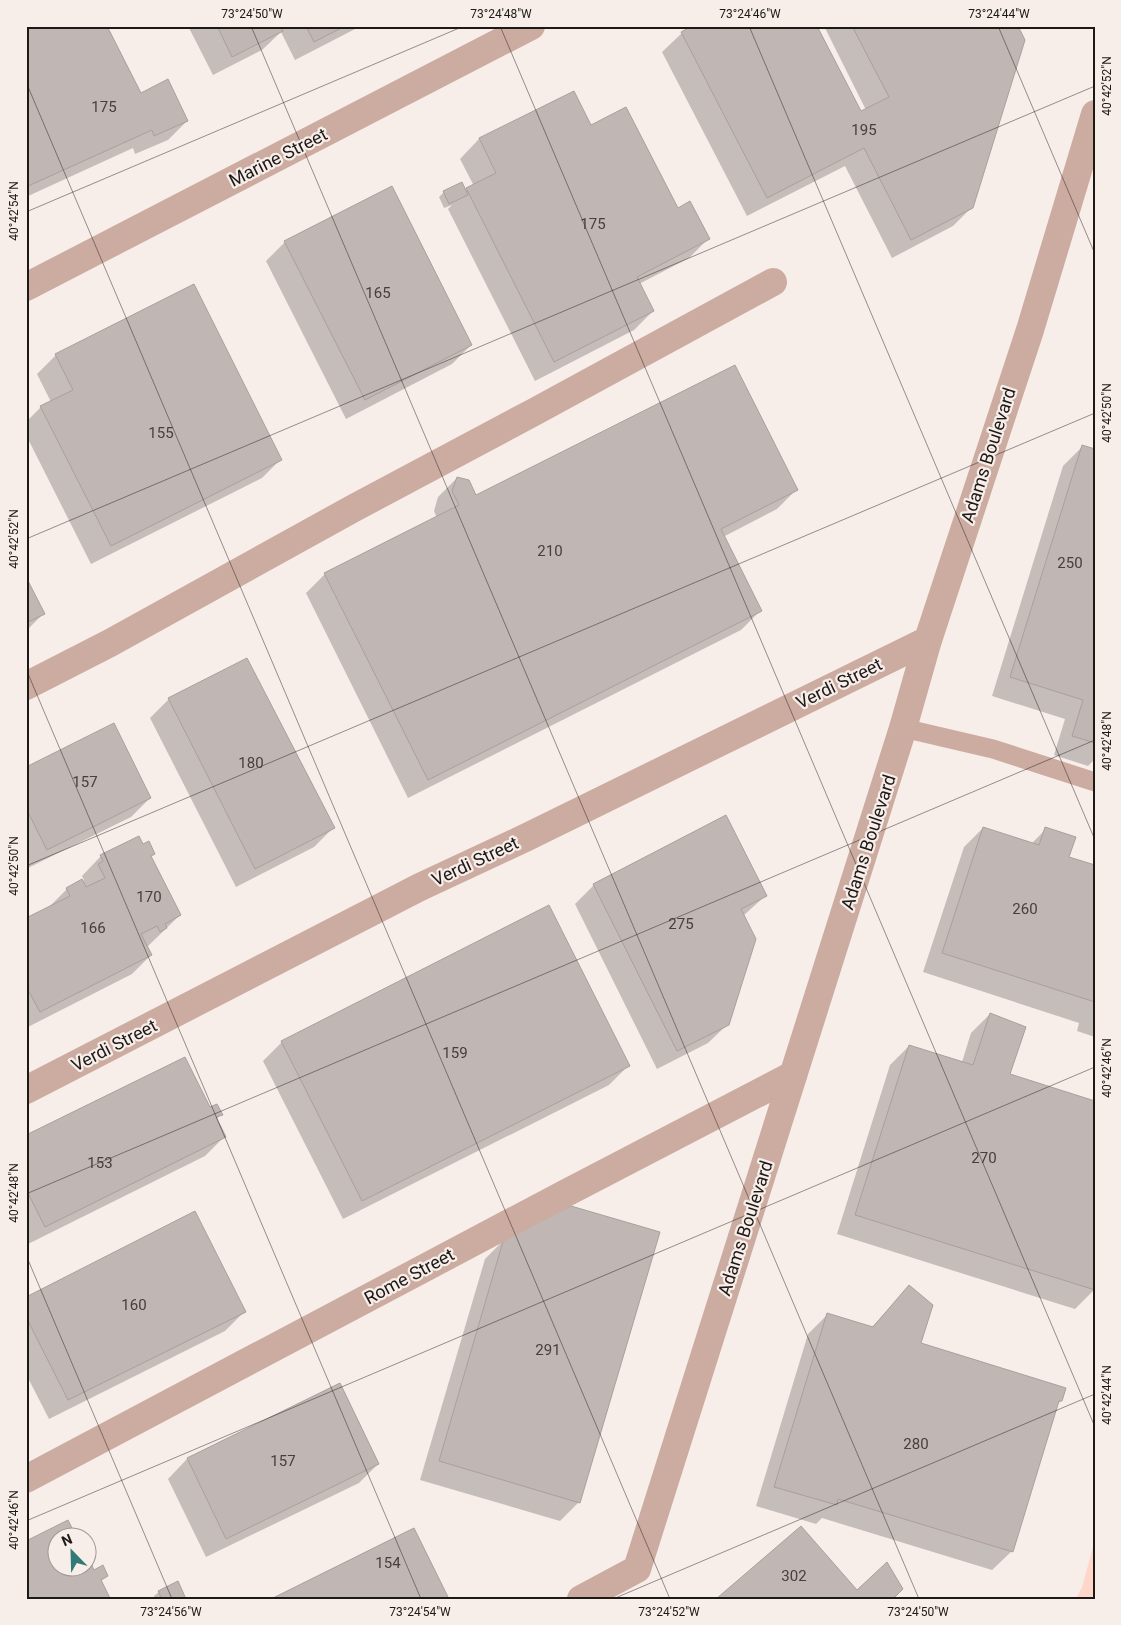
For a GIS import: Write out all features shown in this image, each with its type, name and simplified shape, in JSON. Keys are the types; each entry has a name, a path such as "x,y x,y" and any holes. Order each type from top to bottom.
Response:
{"street":[{"name":"Marine Street","path":"26,287 531,26"},
{"name":"Adams Boulevard","path":"581,1599 637,1569 903,728 928,640 1030,330 1095,114"},
{"path":"26,686 110,643 354,508 536,412 773,282"},
{"name":"Verdi Street","path":"26,1090 420,887 525,838 928,640"},
{"name":"Rome Street","path":"26,1479 568,1192 794,1075"}],"lane":[{"path":"903,728 992,750 1095,782"}],"shaded area":[{"path":"1095,1540 1095,1599 1076,1599 1082,1587"}],"building":[{"path":"26,26 107,26 141,93 168,79 188,121 154,136 152,130 26,187"},
{"path":"217,26 280,26 283,31 232,57"},
{"path":"306,26 345,26 314,42"},
{"path":"692,26 817,26 861,111 889,97 852,26 1018,26 1025,40 973,208 911,240 864,148 767,198 681,32"},
{"path":"574,91 591,125 626,107 678,208 690,201 710,239 637,277 654,311 554,362 466,188 496,173 479,138"},
{"path":"462,182 468,195 449,204 443,191"},
{"path":"392,186 472,345 365,400 284,241"},
{"path":"194,284 282,460 111,546 40,406 73,390 55,354"},
{"path":"735,365 798,490 721,529 762,611 428,780 324,573 459,505 452,491 457,477 469,480 476,495"},
{"path":"1082,445 1095,449 1095,743 1072,736 1083,700 1010,677"},
{"path":"26,577 45,614 26,623"},
{"path":"247,658 335,828 255,869 168,698"},
{"path":"114,723 151,798 47,850 26,808 26,767"},
{"path":"726,815 767,896 741,909 756,939 729,1025 677,1051 593,884"},
{"path":"983,827 1039,845 1045,827 1076,837 1069,857 1095,865 1095,1002 942,953"},
{"path":"139,836 143,844 149,841 155,854 151,856 181,915 165,924 167,928 160,932 157,926 141,934 152,955 40,1012 26,986 26,918 70,896 66,888 82,879 86,887 105,878 98,864 103,861 100,855"},
{"path":"549,905 630,1066 362,1201 281,1041"},
{"path":"990,1013 1026,1027 1010,1074 1095,1101 1095,1290 855,1215 909,1045 973,1065"},
{"path":"185,1057 210,1107 217,1104 223,1115 216,1117 226,1137 45,1227 26,1189 26,1135"},
{"path":"571,1206 660,1232 580,1503 439,1461 504,1238"},
{"path":"195,1211 246,1312 68,1400 26,1317 26,1297"},
{"path":"909,1285 933,1305 921,1343 1066,1388 1062,1401 1059,1401 1013,1552 838,1499 837,1505 774,1487 827,1313 873,1327"},
{"path":"340,1383 379,1464 226,1539 187,1458"},
{"path":"68,1520 72,1528 52,1528"},
{"path":"801,1526 857,1590 887,1562 903,1589 893,1599 716,1599"},
{"path":"414,1528 449,1599 273,1598"},
{"path":"48,1530 48,1578 98,1578 98,1568 103,1565 108,1576 101,1580 110,1598 26,1599 26,1541"},
{"path":"178,1581 186,1599 162,1599 158,1591"}]}
